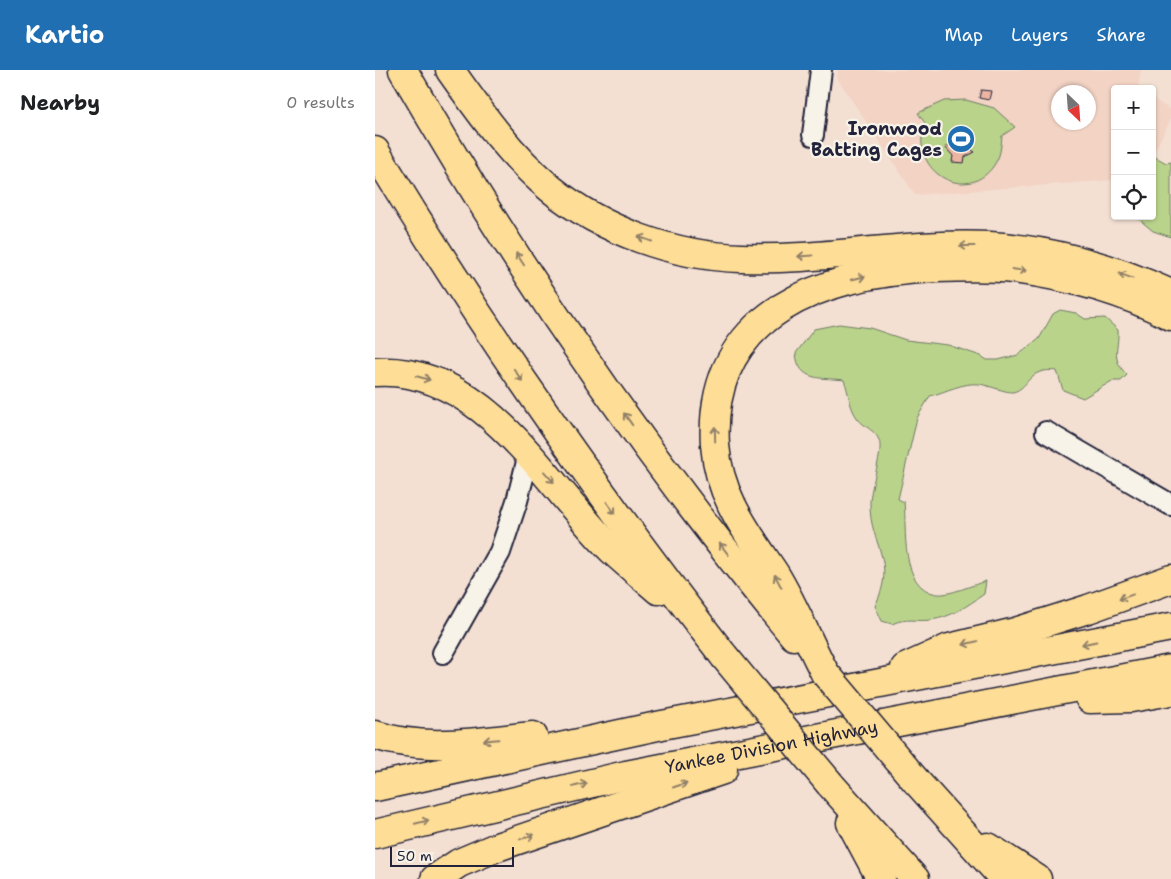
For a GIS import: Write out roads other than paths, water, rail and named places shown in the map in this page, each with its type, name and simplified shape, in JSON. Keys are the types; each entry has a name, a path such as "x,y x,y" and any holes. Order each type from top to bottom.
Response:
{"highway":[{"path":"403,70 507,239 607,389 707,526 803,641 825,673 916,781 1004,879"},
{"path":"450,70 505,146 546,185 578,208 607,224 656,243 707,255 742,258 903,248 963,246 1005,248 1072,259 1103,267 1171,294"},
{"path":"375,151 458,284 529,392 629,532 724,656 830,784 915,879"},
{"path":"803,641 775,575 742,527 729,498 718,463 715,422 723,382 742,343 764,319 796,298 835,284 906,270 954,267 1011,269 1054,276 1133,299 1171,316"},
{"path":"375,372 414,376 452,391 499,424 529,454 612,550 703,628"},
{"path":"865,686 949,648 1079,612 1171,579"},
{"path":"375,787 662,725 1171,628"},
{"name":"Yankee Division Highway","path":"375,834 625,775 1171,669"},
{"path":"1018,700 1131,698 1171,691"},
{"path":"375,735 402,741 441,743 662,725"},
{"path":"435,879 459,863 497,847 809,740"},
{"path":"830,784 881,879"},
{"path":"957,828 1037,879"}],"street":[{"path":"813,135 821,70"},
{"path":"1045,432 1171,505"},
{"path":"443,652 500,552 517,501 529,454"}],"place":[{"name":"Ironwood Batting Cages","path":"961,139"}]}
